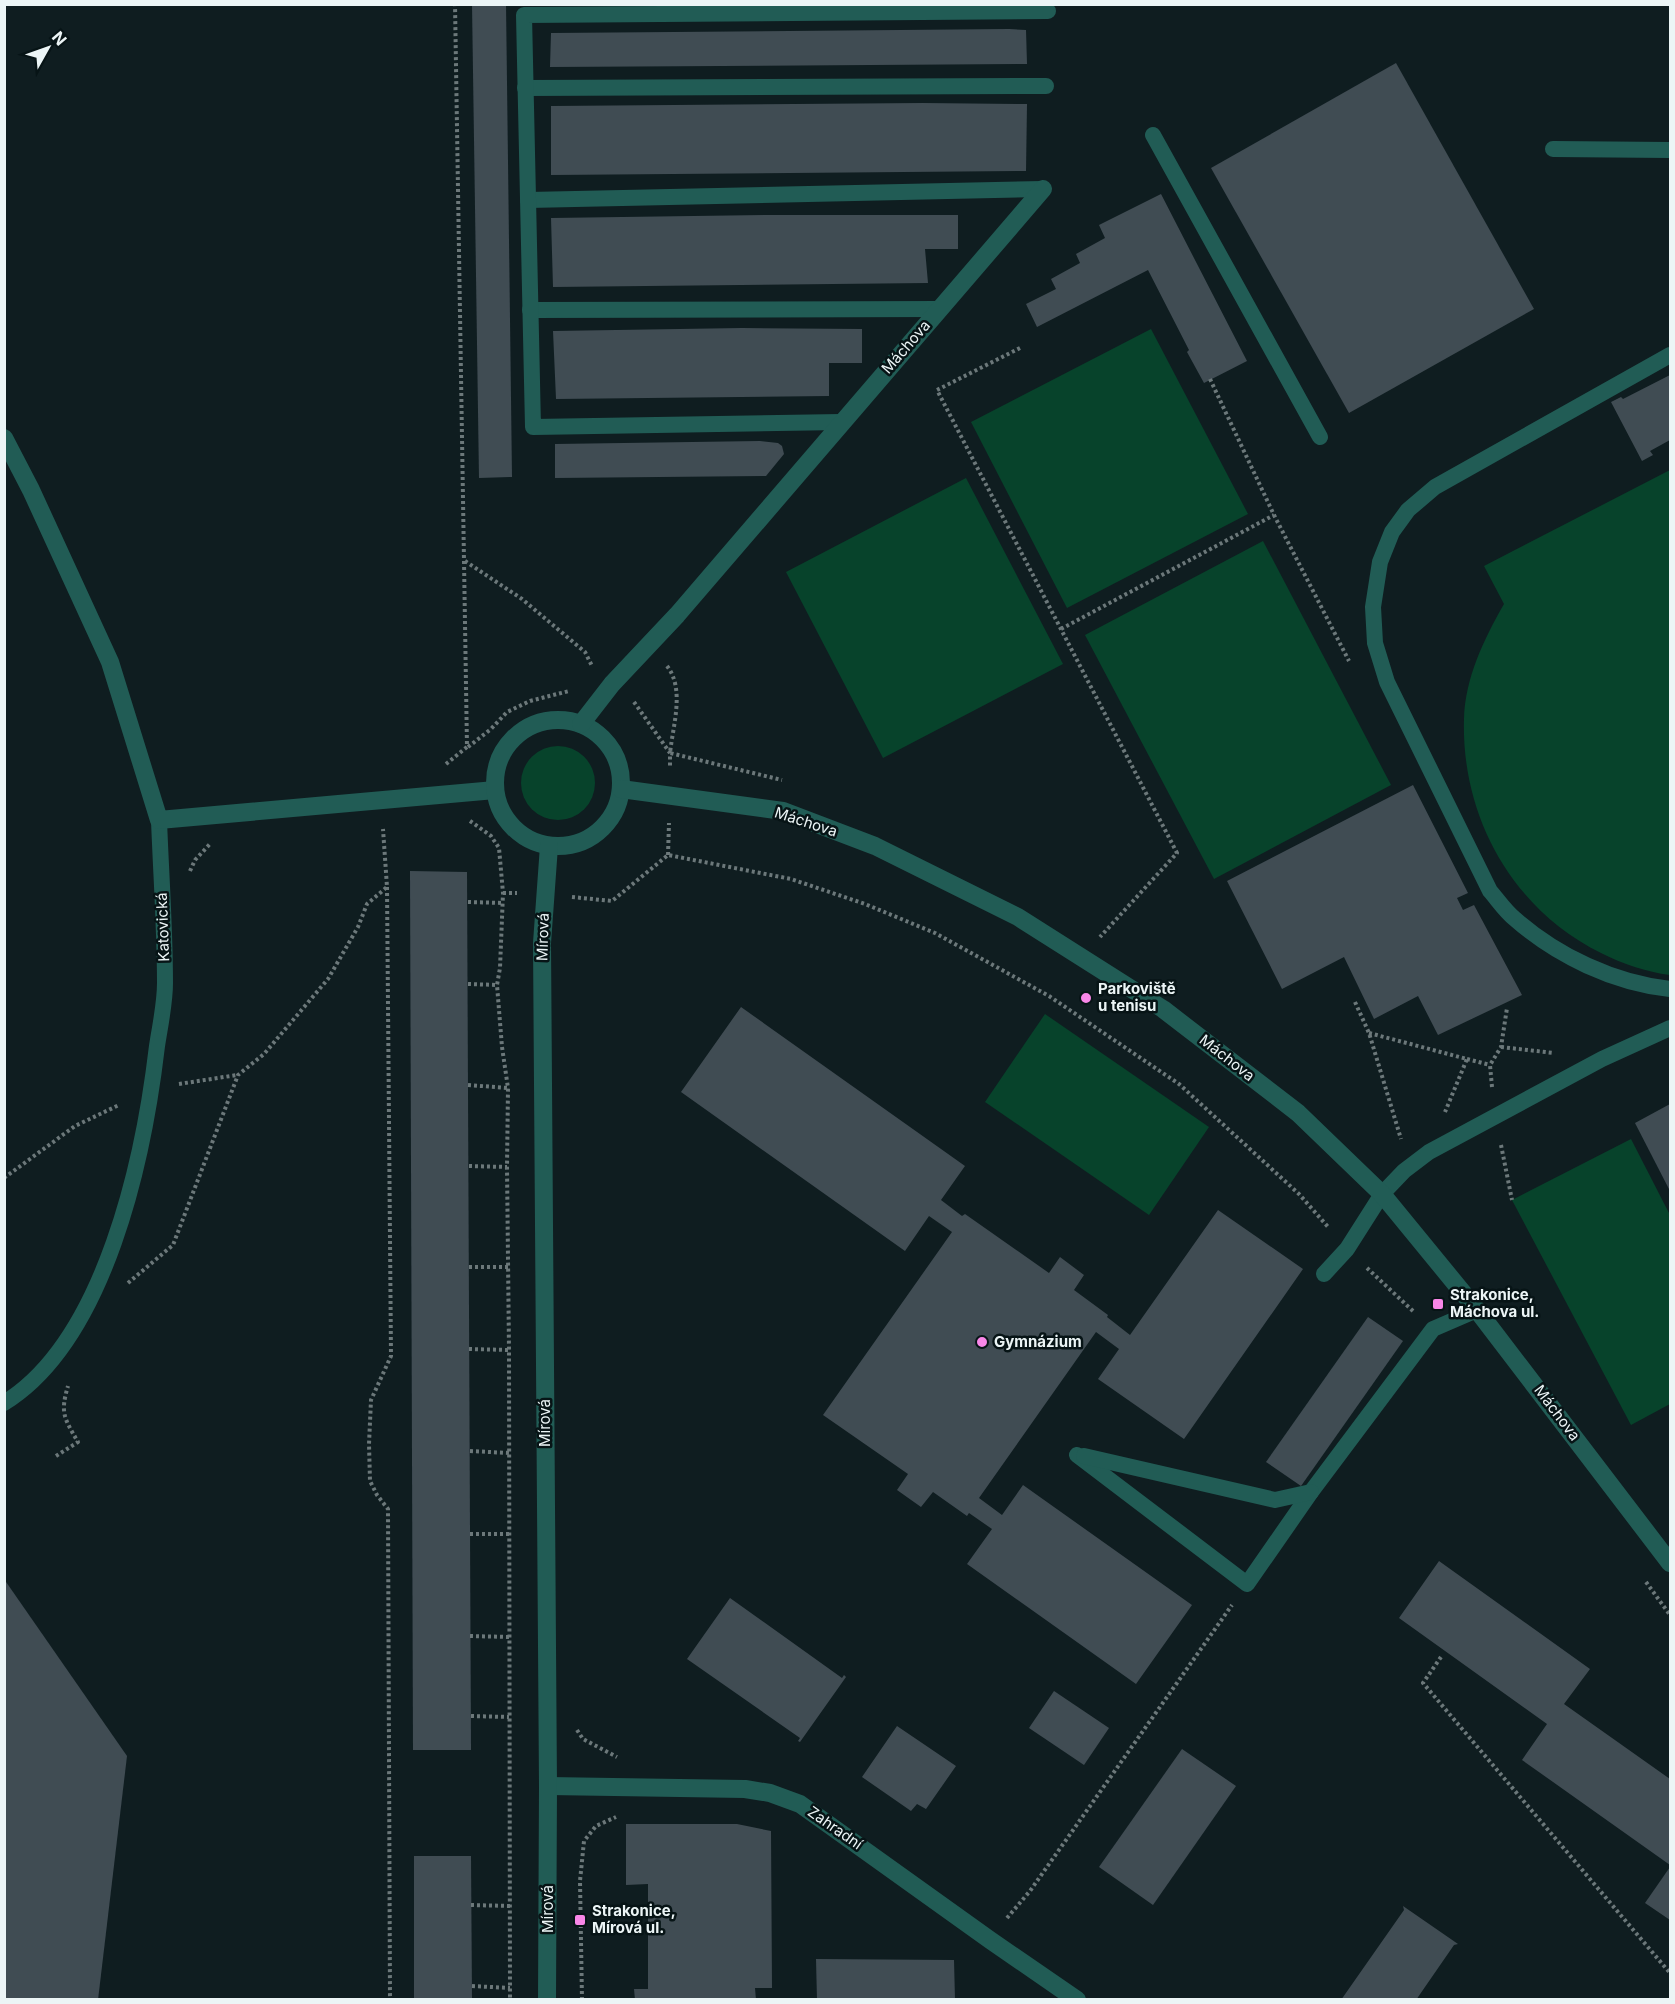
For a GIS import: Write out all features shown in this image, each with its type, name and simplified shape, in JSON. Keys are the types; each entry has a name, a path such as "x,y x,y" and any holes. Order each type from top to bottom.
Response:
{"street":[{"name":"Máchova","path":"581,724 612,684 677,615 1043,189"},
{"name":"Katovická","path":"4,438 31,490 110,662 159,820"},
{"path":"549,720 562,720 581,724 603,738 612,749 620,768 621,789 619,802 613,815 601,831 577,844 549,846 524,837 510,825 500,809 495,790 495,777 505,747 519,733 530,726 549,720"},
{"name":"Máchova","path":"621,789 783,811 875,846 1018,917 1163,1009 1298,1113 1382,1194 1477,1310 1671,1563"},
{"path":"159,820 495,790"},
{"name":"Mírová","path":"547,2000 548,1785 542,943 549,846"},
{"name":"Zahradní","path":"548,1785 745,1789 800,1804 1077,2000"}],"lane":[{"path":"841,422 533,427 524,15 1048,11"},
{"path":"525,88 1046,86"},
{"path":"1153,135 1320,436"},
{"path":"1552,149 1671,150"},
{"path":"528,200 1043,189"},
{"path":"530,310 939,309"},
{"path":"1671,355 1434,487 1408,510 1392,532 1380,562 1373,607 1375,643 1387,682 1490,891 1514,918 1548,943 1585,964 1631,981 1671,989"},
{"name":"Katovická","path":"4,1403 18,1395 63,1349 106,1267 133,1183 152,1088 165,985 159,820"},
{"path":"1324,1274 1347,1249 1382,1194 1429,1152 1602,1059 1671,1028"},
{"path":"1311,1492 1275,1500 1077,1455 1247,1584 1311,1492 1433,1329 1477,1310"}],"path":[{"path":"438,795 436,767 449,763 467,747 455,4"},
{"path":"1020,348 937,390 1177,853 1081,957"},
{"path":"1210,380 1274,515 1354,671"},
{"path":"1061,629 1274,515"},
{"path":"464,560 522,599 585,652 594,672"},
{"path":"468,820 491,836 499,848 503,903 497,985 508,1088 510,2000"},
{"path":"383,825 387,886 391,1356 371,1400 369,1444 370,1481 376,1495 388,1509 390,2000"},
{"path":"544,895 612,901 668,855 791,879 865,904 935,933 1049,996 1179,1084 1299,1194 1347,1249 1433,1329"},
{"path":"123,1287 173,1245 238,1075 264,1054 328,979 358,927 367,904 387,886"},
{"path":"468,902 503,903"},
{"path":"468,984 497,985"},
{"path":"1355,1002 1369,1033 1410,1169"},
{"path":"1501,1047 1507,1008"},
{"path":"1369,1033 1490,1065"},
{"path":"1429,1152 1467,1059"},
{"path":"468,1085 508,1088"},
{"path":"469,1166 507,1167"},
{"path":"469,1267 508,1267"},
{"path":"469,1349 509,1350"},
{"path":"470,1451 509,1453"},
{"path":"470,1534 509,1534"},
{"path":"990,1940 1030,1891 1247,1584"},
{"path":"471,1636 509,1637"},
{"path":"1441,1657 1423,1683 1671,1973"},
{"path":"471,1716 509,1717"},
{"path":"582,2000 580,1881 584,1841 596,1826 622,1814"},
{"path":"471,1905 510,1906"},
{"path":"472,1986 510,1988"}],"green space":[{"path":"1151,329 1248,514 1067,608 971,422"},
{"path":"1670,470 1670,975 1618,961 1570,935 1542,912 1518,886 1498,857 1483,825 1472,791 1465,755 1464,719 1468,689 1477,659 1504,604 1484,566"},
{"path":"966,478 1063,664 883,758 786,572"},
{"path":"1263,541 1391,785 1214,879 1085,635"},
{"path":"558,746 572,749 584,757 592,769 595,783 592,797 584,809 572,817 558,820 544,817 532,809 524,797 521,783 524,769 532,757 544,749"},
{"path":"1045,1014 1209,1127 1149,1215 985,1102"},
{"path":"1631,1139 1670,1215 1670,1404 1631,1425 1512,1200"}],"building":[{"path":"472,4 506,4 512,477 479,478"},
{"path":"1026,30 1027,64 550,67 551,33"},
{"path":"1396,63 1534,309 1349,413 1211,168"},
{"path":"1027,104 1026,171 551,175 551,106"},
{"path":"1161,194 1247,361 1204,383 1148,270 1037,327 1026,304 1056,289 1051,279 1080,263 1076,254 1105,238 1099,225"},
{"path":"958,215 958,249 925,249 928,283 553,287 551,218"},
{"path":"862,329 862,363 829,363 829,396 556,399 553,331"},
{"path":"1670,375 1670,440 1650,451 1653,455 1642,461 1611,402 1621,397 1623,399"},
{"path":"760,441 778,443 782,446 784,454 766,476 555,478 555,444"},
{"path":"1413,785 1468,893 1457,898 1463,910 1474,905 1522,995 1438,1035 1418,996 1374,1019 1344,957 1282,989 1227,881"},
{"path":"410,871 467,872 471,1750 413,1750"},
{"name":"Gymnázium","path":"741,1007 965,1166 941,1200 962,1216 965,1214 1049,1273 1060,1257 1084,1275 1074,1290 1108,1315 1107,1317 1130,1335 1218,1210 1303,1269 1184,1439 1098,1379 1119,1349 1096,1332 979,1498 1002,1515 1023,1485 1192,1605 1136,1684 967,1564 992,1529 969,1513 967,1516 933,1492 921,1507 897,1490 908,1474 823,1415 952,1232 929,1216 905,1251 681,1092"},
{"path":"1670,1104 1670,1191 1635,1123"},
{"path":"1368,1317 1403,1341 1301,1486 1266,1462"},
{"path":"1439,1561 1590,1669 1564,1704 1670,1779 1670,1865 1522,1760 1547,1724 1399,1618"},
{"path":"4,1579 127,1756 98,2000 4,2000"},
{"path":"730,1598 842,1678 844,1675 846,1677 800,1742 798,1741 800,1738 687,1659"},
{"path":"1054,1691 1109,1728 1084,1765 1029,1728"},
{"path":"897,1726 956,1766 926,1809 917,1804 911,1811 862,1777"},
{"path":"1182,1749 1236,1786 1153,1905 1099,1867"},
{"path":"626,1824 737,1824 771,1831 772,1988 755,1988 756,2000 635,2000 634,1989 648,1989 648,1884 626,1885"},
{"path":"414,1856 471,1856 472,2000 414,2000"},
{"path":"1670,1867 1670,1920 1645,1903"},
{"path":"1403,1906 1458,1944 1454,1945 1416,2000 1341,2000 1404,1910"},
{"path":"816,1959 954,1960 955,2000 817,2000"}],"place":[{"name":"Parkoviště u tenisu","path":"1086,998"},
{"name":"Strakonice, Máchova ul.","path":"1438,1304"},
{"name":"Gymnázium","path":"982,1342"},
{"name":"Strakonice, Mírová ul.","path":"580,1920"}]}
